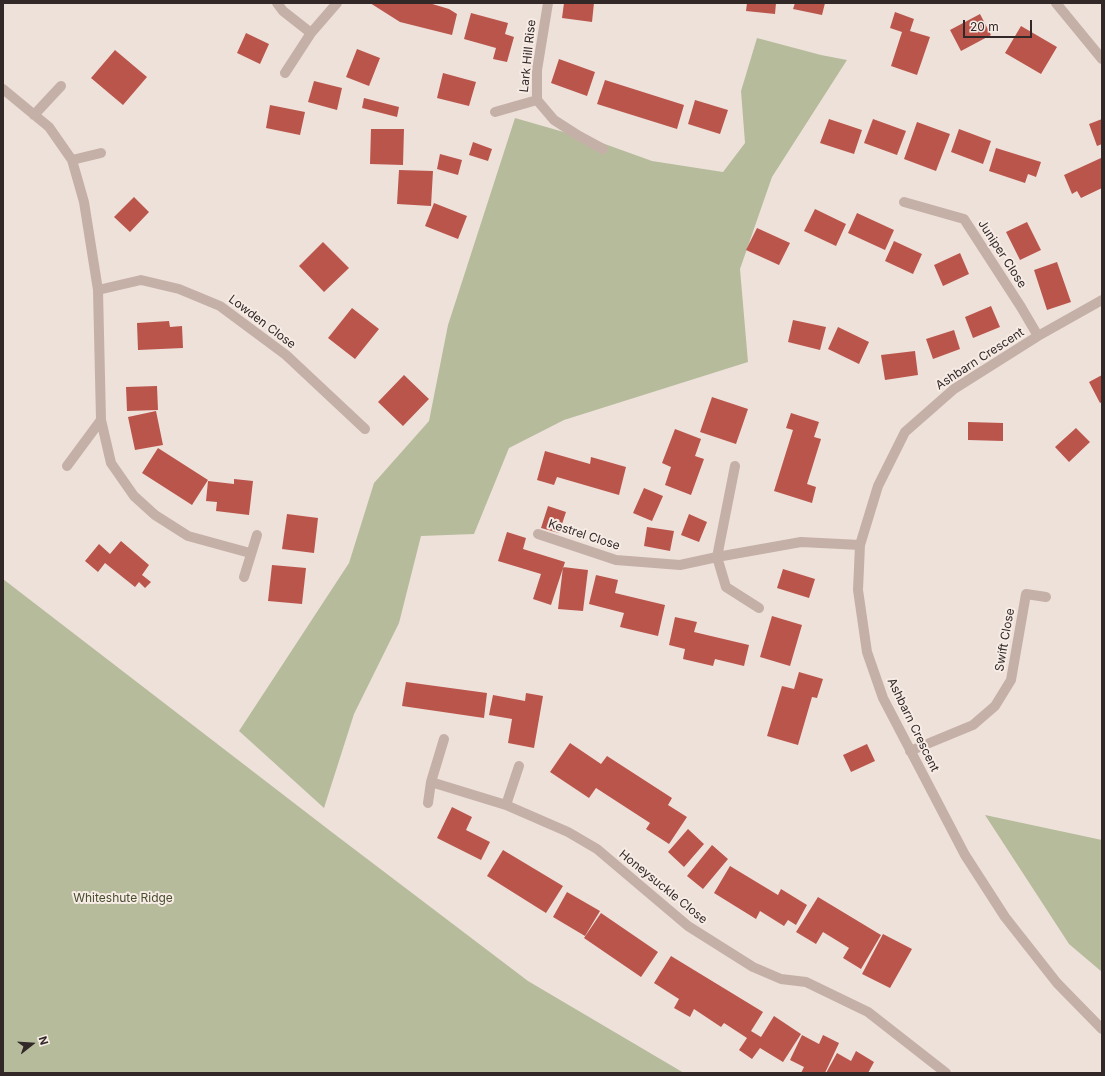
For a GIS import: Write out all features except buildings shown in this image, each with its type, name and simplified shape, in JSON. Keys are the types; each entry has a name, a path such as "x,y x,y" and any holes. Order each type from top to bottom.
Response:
{"street":[{"path":"277,3 283,11 311,33"},
{"path":"285,73 311,33 337,3"},
{"name":"Lark Hill Rise","path":"548,3 537,70 537,100 554,120 603,149"},
{"path":"1056,3 1102,58"},
{"path":"34,115 61,86"},
{"path":"3,89 50,127 72,160 84,202 98,290 101,420 111,463 139,501 156,515 188,536 250,554"},
{"path":"495,112 537,100"},
{"path":"72,160 100,153"},
{"name":"Juniper Close","path":"904,202 964,218 1038,336"},
{"name":"Lowden Close","path":"98,290 141,280 179,288 220,306 286,355 365,429"},
{"name":"Ashbarn Crescent","path":"1102,300 1038,336 954,389 905,432 878,486 860,545 858,590 867,652 882,698 965,856 1005,917 1057,983 1102,1029"},
{"path":"67,466 101,420"},
{"path":"735,466 717,557 726,587 759,608"},
{"name":"Kestrel Close","path":"538,534 616,560 680,565 801,542 860,545"},
{"path":"244,577 257,535"},
{"name":"Swift Close","path":"910,751 973,725 995,706 1011,680 1026,594 1046,596"},
{"path":"428,804 431,782 444,739"},
{"path":"506,805 519,766"},
{"name":"Honeysuckle Close","path":"431,782 506,805 568,832 597,849 688,926 753,967 781,979 806,982 868,1012 946,1073"}],"green space":[{"path":"757,38 821,55 847,60 772,177 740,269 748,362 564,420 509,448 474,534 421,536 399,623 354,714 324,808 239,731 349,563 374,483 429,421 448,325 515,118 602,143 652,161 723,172 745,143 741,91"},
{"name":"Whiteshute Ridge","path":"3,579 528,981 684,1073 3,1073"},
{"path":"985,815 1102,840 1102,972 1069,944"}]}
